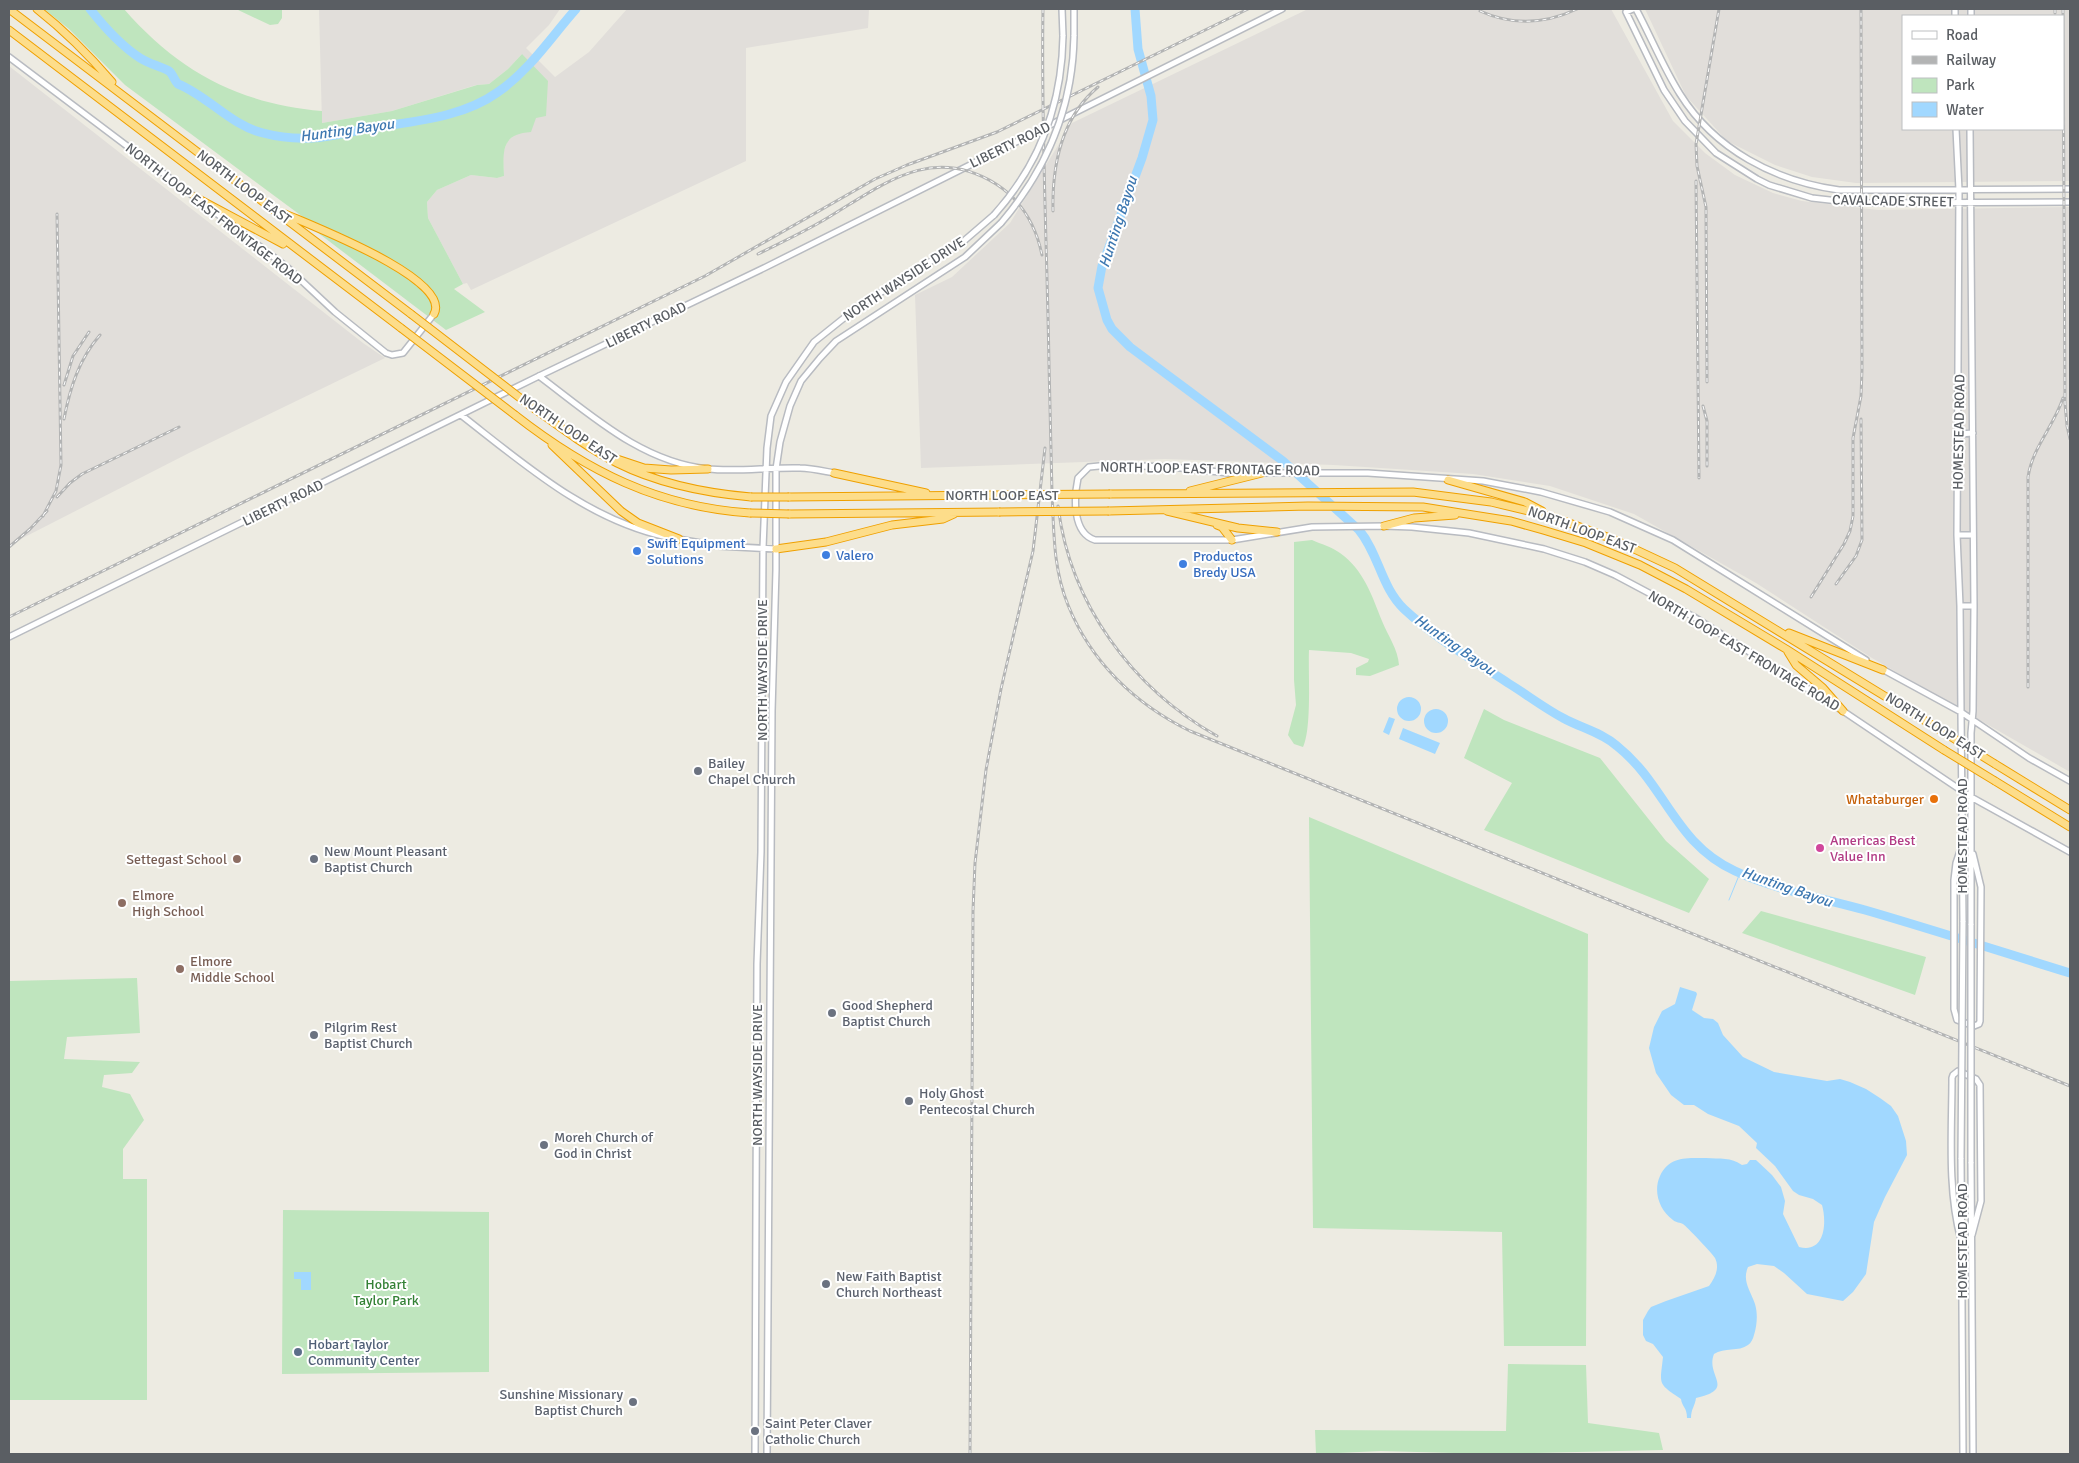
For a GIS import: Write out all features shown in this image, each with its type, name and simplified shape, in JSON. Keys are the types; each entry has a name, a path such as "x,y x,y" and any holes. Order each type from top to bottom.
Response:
{"highway":[{"name":"NORTH LOOP EAST","path":"9,9 528,404 594,450 618,464 663,481 706,492 751,497 1413,492 1491,502 1554,517 1616,540 1675,568 2069,809"},
{"path":"37,9 61,27 82,48 120,92"},
{"name":"NORTH LOOP EAST","path":"9,30 541,435 586,465 637,489 704,508 750,513 1109,511 1352,506 1422,507 1511,521 1586,543 1640,565 1686,589 2070,827"},
{"path":"195,197 302,254"},
{"path":"270,207 356,244 400,269 432,295 436,311 434,314"},
{"path":"541,435 621,510 638,523 679,539"},
{"path":"594,450 644,468 671,470 708,469"},
{"path":"834,473 936,495"},
{"path":"1177,494 1262,473"},
{"path":"1448,480 1525,502 1554,517"},
{"path":"1158,509 1212,522 1254,530 1278,532"},
{"path":"776,549 826,542 892,525 943,519 959,512"},
{"path":"1384,526 1422,517 1470,514"},
{"path":"1212,522 1222,527 1232,540"},
{"path":"1772,626 1883,670"},
{"path":"1786,650 1796,665 1823,688 1843,710"}],"main road":[{"name":"NORTH WAYSIDE DRIVE","path":"755,1454 763,548 766,469 771,416 786,382 814,342 859,306 965,240 994,216 1023,178 1043,138 1058,92 1062,65 1062,9"},
{"name":"NORTH WAYSIDE DRIVE","path":"767,1454 772,721 776,469 786,414 802,381 836,341 965,257 1001,222 1031,183 1057,133 1070,82 1074,9"},
{"name":"LIBERTY ROAD","path":"9,638 539,376 766,267 1282,9"},
{"name":"CAVALCADE STREET","path":"2070,189 1839,190 1806,184 1777,175 1745,159 1710,131 1688,106 1674,84 1635,9 1626,12 1674,107 1706,143 1739,168 1769,185 1804,196 1835,201 1878,203 2070,202"},
{"name":"NORTH LOOP EAST FRONTAGE ROAD","path":"9,57 288,268 335,312 386,352 392,355 403,353 434,314"},
{"name":"HOMESTEAD ROAD","path":"1956,130 1959,190 1957,536 1960,606 1963,922 1961,1158 1963,1454"},
{"name":"HOMESTEAD ROAD","path":"1970,130 1974,606 1971,797 1973,1454"},
{"path":"1739,168 1745,159"},
{"path":"1878,191 1878,203"},
{"path":"1959,288 1971,287"},
{"path":"1959,373 1972,373"},
{"path":"539,376 611,430 640,448 675,462 708,469 800,468 834,473"},
{"path":"461,415 528,467 580,503 608,517 649,532 679,539 718,546 776,549"},
{"path":"1959,434 1973,433"},
{"name":"NORTH LOOP EAST FRONTAGE ROAD","path":"2070,781 2029,758 1961,712 1883,670 1673,540 1643,525 1589,504 1541,492 1483,481 1368,474 1262,473 1109,465 1089,467 1078,478 1077,521 1083,533 1090,538 1100,540 1232,540 1312,527 1412,526 1469,532 1544,549 1585,562 1623,579 1694,617 1843,710 1961,791 2070,852"},
{"path":"1957,536 1973,535"},
{"path":"1960,606 1974,606"},
{"path":"1961,848 1955,869 1955,1015 1960,1022 1974,1026 1979,1024 1980,1021 1981,924 1980,878 1972,849"},
{"path":"1961,1240 1954,1212 1952,1154 1952,1078 1958,1071 1976,1079 1980,1085 1981,1207 1972,1235"}],"shaded area":[{"path":"319,9 560,9 549,25 526,48 555,77 589,52 627,9 869,9 868,28 746,48 746,161 471,290 467,283 463,284 428,218 427,202 437,190 471,175 497,178 504,176 503,154 507,142 517,133 522,54 508,69 489,84 476,85 392,111 322,123"},
{"path":"1308,9 1611,9 1673,121 1705,153 1735,175 1773,193 1802,201 1878,210 2070,207 2070,772 1872,658 1756,583 1634,514 1550,486 1473,474 1334,465 1165,459 921,468 915,295 952,277 1010,223 1072,123"},
{"path":"1645,9 2070,9 2070,181 1856,183 1812,177 1775,165 1727,141 1686,96"},
{"path":"9,66 363,343 385,358 189,453 9,545"}],"green space":[{"path":"44,9 124,9 166,50 188,67 212,81 264,101 322,111 322,123 392,111 477,85 489,84 508,69 522,54 548,81 546,116 536,118 531,132 521,133 509,140 504,152 504,176 497,178 471,175 437,190 427,202 428,218 463,284 454,289 485,312 446,330 313,229 307,220 125,85 69,29"},
{"path":"236,9 282,9 282,18 278,24 270,25"},
{"path":"1312,540 1340,553 1361,575 1395,648 1399,665 1370,676 1356,675 1356,668 1368,662 1369,659 1351,653 1309,650 1309,714 1303,747 1294,744 1288,735 1296,705 1294,680 1294,542"},
{"path":"1484,709 1504,720 1600,758 1666,841 1709,879 1689,913 1484,830 1512,783 1464,758"},
{"path":"1309,817 1588,934 1586,1346 1504,1346 1502,1232 1313,1228"},
{"path":"1761,911 1926,957 1915,995 1742,933"},
{"path":"137,978 140,1033 67,1037 64,1059 140,1062 132,1073 104,1075 102,1087 130,1094 144,1120 123,1149 123,1179 147,1179 147,1400 9,1400 9,981"},
{"name":"Hobart Taylor Park","path":"283,1210 489,1212 489,1372 282,1374"},
{"path":"1508,1364 1586,1365 1588,1423 1659,1433 1663,1450 1490,1454 1381,1451 1316,1454 1315,1430 1506,1431"}],"water":[{"path":"1409,697 1417,701 1421,709 1417,717 1409,721 1401,717 1397,709 1401,701"},
{"path":"1436,709 1444,713 1448,721 1444,729 1436,733 1428,729 1424,721 1428,713"},
{"path":"1389,717 1395,719 1389,735 1383,732"},
{"path":"1403,728 1440,743 1435,754 1399,739"},
{"path":"1680,987 1696,992 1692,1010 1704,1018 1713,1019 1718,1023 1723,1035 1743,1057 1774,1072 1827,1081 1840,1079 1850,1082 1866,1089 1891,1106 1898,1116 1906,1141 1907,1155 1874,1222 1866,1274 1853,1292 1843,1301 1807,1294 1774,1266 1757,1264 1748,1267 1746,1281 1757,1312 1753,1338 1744,1347 1714,1354 1712,1362 1717,1386 1715,1390 1708,1394 1696,1398 1691,1418 1687,1418 1681,1399 1668,1390 1662,1382 1663,1357 1653,1344 1646,1341 1643,1335 1643,1320 1651,1307 1709,1286 1715,1276 1717,1265 1715,1258 1705,1246 1683,1224 1674,1221 1668,1216 1661,1206 1657,1188 1664,1169 1668,1165 1685,1158 1725,1159 1742,1165 1747,1164 1750,1160 1756,1160 1772,1175 1781,1187 1785,1201 1783,1214 1799,1247 1808,1248 1819,1242 1824,1228 1824,1212 1822,1205 1793,1191 1775,1166 1756,1148 1757,1143 1739,1126 1708,1114 1694,1105 1684,1105 1671,1095 1656,1073 1649,1048 1654,1027 1662,1011 1675,1004"},
{"path":"294,1272 311,1272 311,1290 301,1290 301,1279 294,1279"}],"waterway":[{"name":"Hunting Bayou","path":"90,9 126,48 143,60 169,71 178,84 189,89 240,124 269,134 306,138 437,117 469,108 484,101 520,74 576,9"},
{"name":"Hunting Bayou","path":"1135,9 1138,49 1151,96 1153,120 1142,158 1102,266 1098,288 1107,320 1112,329 1130,347 1283,461 1359,530 1366,539 1396,600 1428,630 1549,710 1591,730 1617,746 1634,761 1648,778 1684,829 1714,859 1751,878 1891,918 2070,973"},
{"path":"1729,900 1740,873"}],"railway":[{"path":"1043,9 1043,142 1055,550 1063,591 1078,626 1102,663 1117,679 1151,708 1190,731 2070,1086"},
{"path":"9,617 705,276 875,179 907,165 997,132 1248,9"},
{"path":"1480,11 1505,19 1529,21 1553,18 1577,9"},
{"path":"1707,382 1706,207 1697,166 1696,144 1719,9"},
{"path":"1811,597 1844,544 1850,531 1853,516 1853,438 1861,396 1862,370 1861,9"},
{"path":"2063,9 2063,15"},
{"path":"1053,211 1054,177 1061,143 1075,113 1085,99 1098,87"},
{"path":"2064,130 2065,403 2070,439"},
{"path":"758,254 812,227 869,192 909,173 929,168 950,168 972,173 1005,190 1026,215 1036,234 1042,255"},
{"path":"1696,181 1699,478"},
{"path":"43,516 56,491 61,465 57,214"},
{"path":"64,385 73,356 89,332"},
{"path":"64,419 76,374 86,354 100,335"},
{"path":"2028,687 2028,477 2034,456 2063,398"},
{"path":"1703,406 1707,421 1707,466"},
{"path":"1836,584 1856,556 1862,540 1861,419"},
{"path":"57,497 70,483 82,474 179,427"},
{"path":"970,1454 973,911 975,863 986,770 1001,689 1033,551 1045,448"},
{"path":"1058,506 1065,542 1076,577 1091,609 1110,640 1158,694 1186,716 1217,736"},
{"path":"9,547 47,511"}],"place":[{"name":"Swift Equipment Solutions","path":"637,551"},
{"name":"Valero","path":"826,555"},
{"name":"Productos Bredy USA","path":"1183,564"},
{"name":"Bailey Chapel Church","path":"698,771"},
{"name":"Whataburger","path":"1934,799"},
{"name":"Americas Best Value Inn","path":"1820,848"},
{"name":"Settegast School","path":"237,859"},
{"name":"New Mount Pleasant Baptist Church","path":"314,859"},
{"name":"Elmore High School","path":"122,903"},
{"name":"Elmore Middle School","path":"180,969"},
{"name":"Good Shepherd Baptist Church","path":"832,1013"},
{"name":"Pilgrim Rest Baptist Church","path":"314,1035"},
{"name":"Holy Ghost Pentecostal Church","path":"909,1101"},
{"name":"Moreh Church of God in Christ","path":"544,1145"},
{"name":"New Faith Baptist Church Northeast","path":"826,1284"},
{"name":"Hobart Taylor Community Center","path":"298,1352"},
{"name":"Sunshine Missionary Baptist Church","path":"633,1402"},
{"name":"Saint Peter Claver Catholic Church","path":"755,1431"}]}
